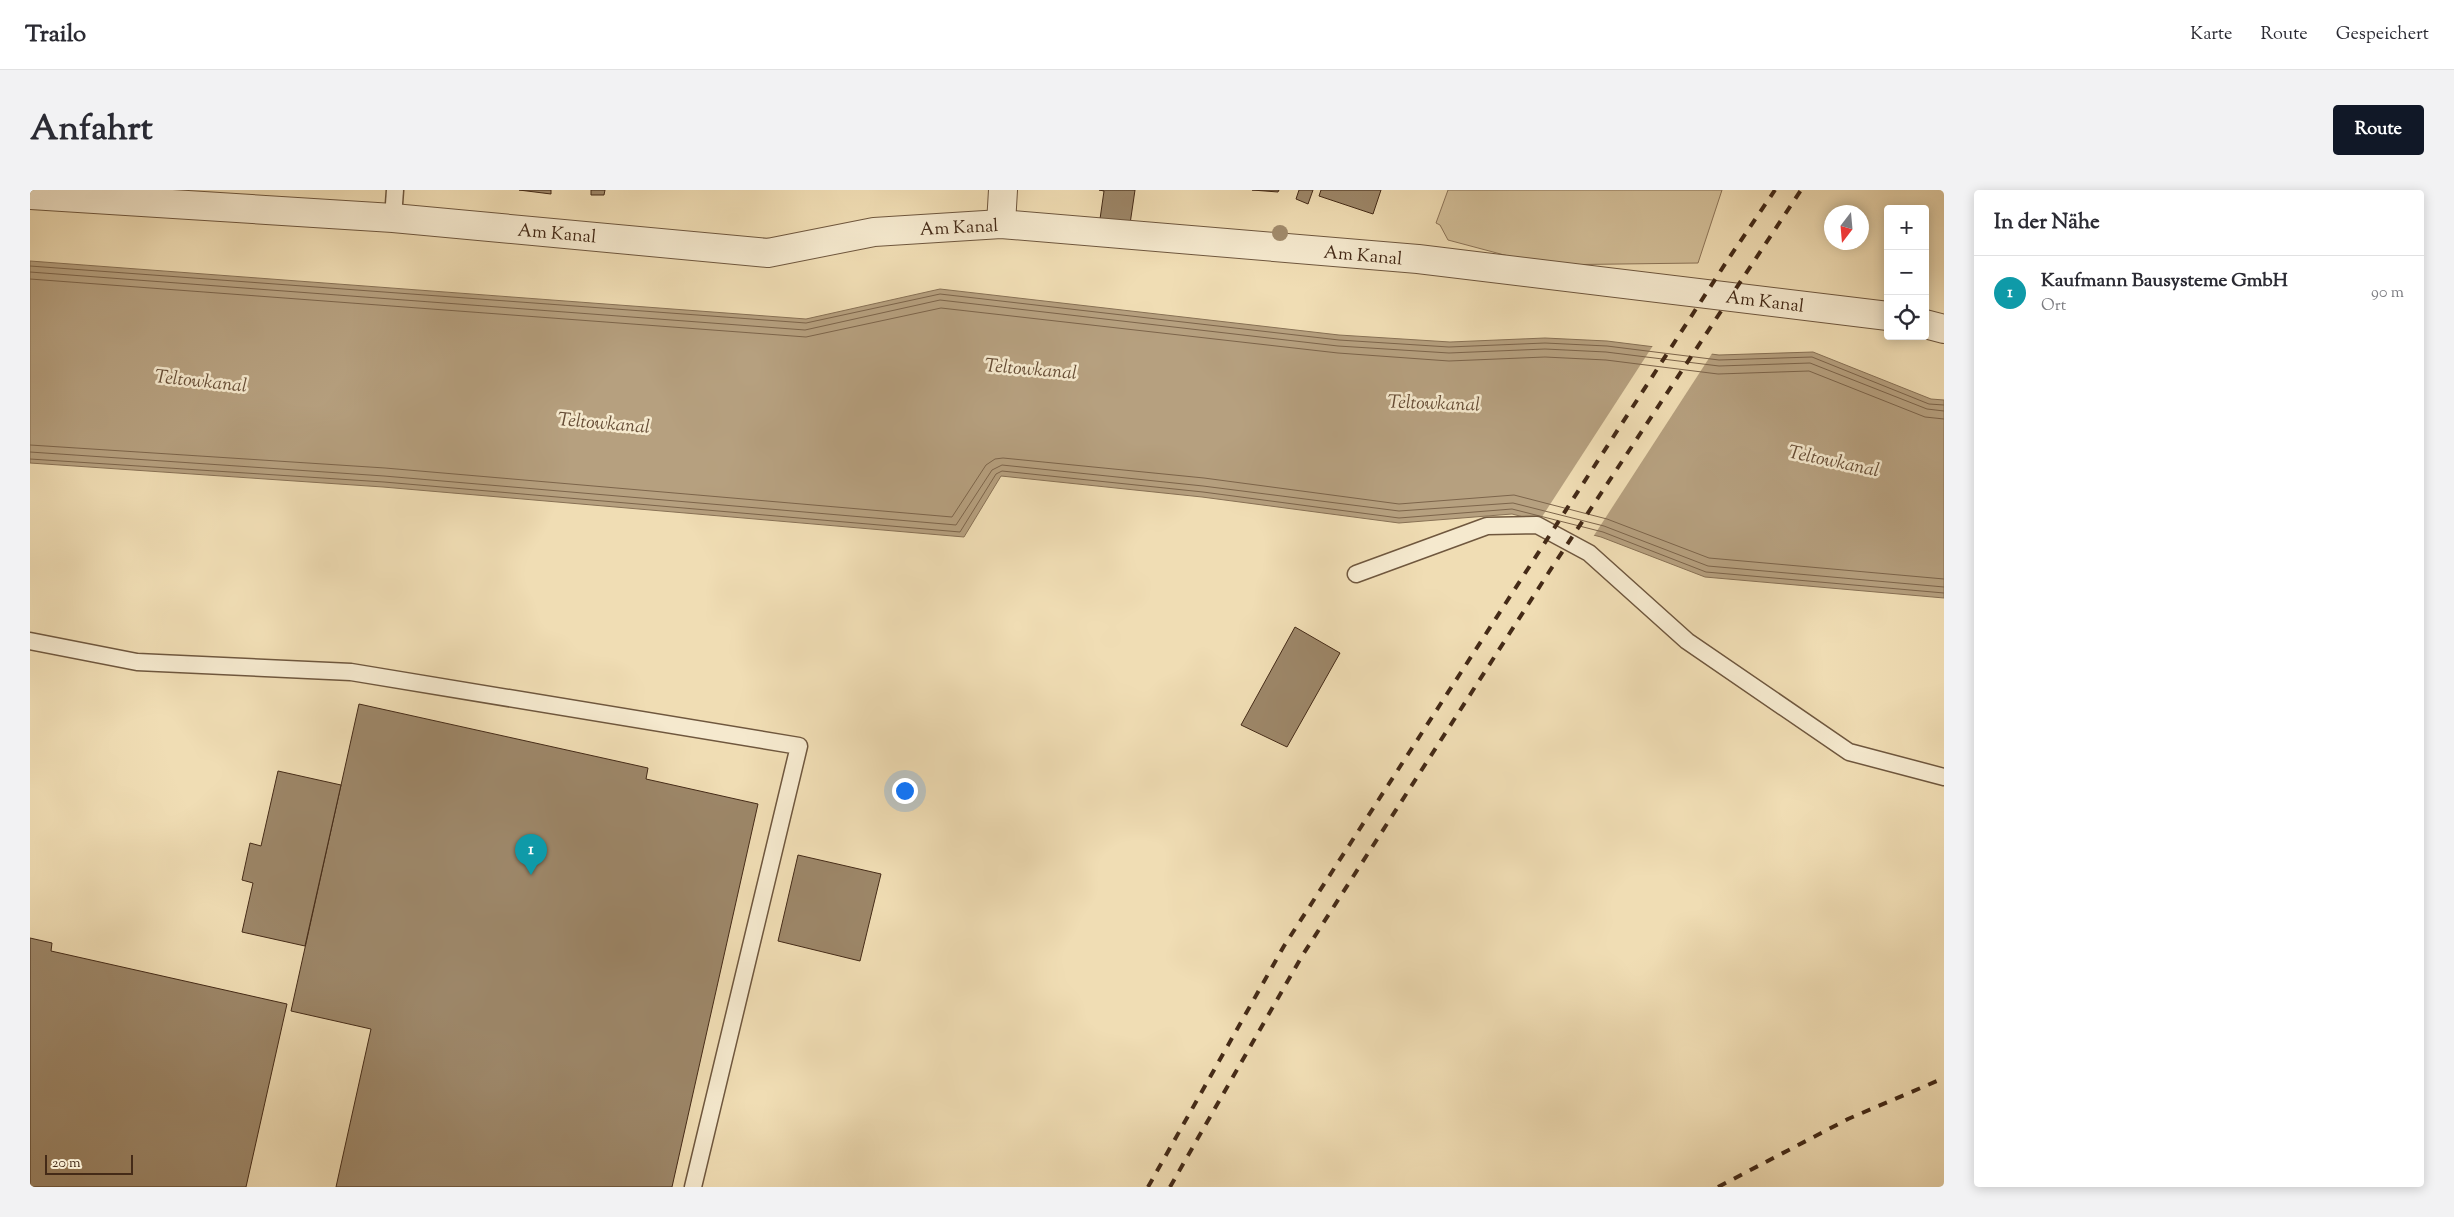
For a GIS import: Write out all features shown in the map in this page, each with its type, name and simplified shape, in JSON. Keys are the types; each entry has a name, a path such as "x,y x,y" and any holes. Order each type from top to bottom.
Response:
{"street":[{"path":"1001,224 1002,190"},
{"name":"Am Kanal","path":"30,195 393,218 768,253 874,232 1001,224 1418,259 1884,316"},
{"path":"1929,325 1944,329"}],"lane":[{"path":"393,218 395,190"},
{"path":"1356,574 1487,526 1537,525 1589,553 1687,641 1849,752 1944,777"},
{"path":"30,641 137,662 351,672 799,746 693,1187"}],"shaded area":[{"path":"1448,190 1722,190 1698,263 1542,265 1448,240 1440,225 1436,223"}],"water":[{"name":"Teltowkanal","path":"30,261 806,319 940,289 1339,335 1450,342 1545,338 1607,341 1719,355 1813,352 1931,399 1944,400 1944,598 1705,577 1601,537 1512,514 1399,523 1202,497 1001,476 964,537 383,487 30,463"}],"pier":[{"path":"1654,344 1713,352 1593,537 1538,523"}],"building":[{"path":"519,190 551,190 551,194"},
{"path":"591,190 605,190 604,195 591,195"},
{"path":"1099,190 1135,190 1130,224 1100,219 1104,191"},
{"path":"1252,190 1279,190 1278,192"},
{"path":"1299,190 1313,190 1308,204 1296,199"},
{"path":"1321,190 1381,190 1373,214 1319,196"},
{"path":"1295,627 1340,653 1287,747 1241,725"},
{"path":"359,704 648,768 646,779 758,804 672,1187 336,1187 371,1029 291,1011"},
{"path":"278,771 341,785 305,946 242,932 253,883 242,880 250,843 261,846"},
{"path":"798,855 881,874 860,961 778,941"},
{"path":"30,938 52,943 51,951 287,1004 246,1187 30,1187"}],"railway":[{"path":"1148,1187 1284,946 1727,261 1775,190"},
{"path":"1170,1187 1302,956 1549,572 1801,190"},
{"path":"1718,1187 1848,1119 1944,1078"}],"place":[{"name":"Kaufmann Bausysteme GmbH","path":"531,875"}]}
